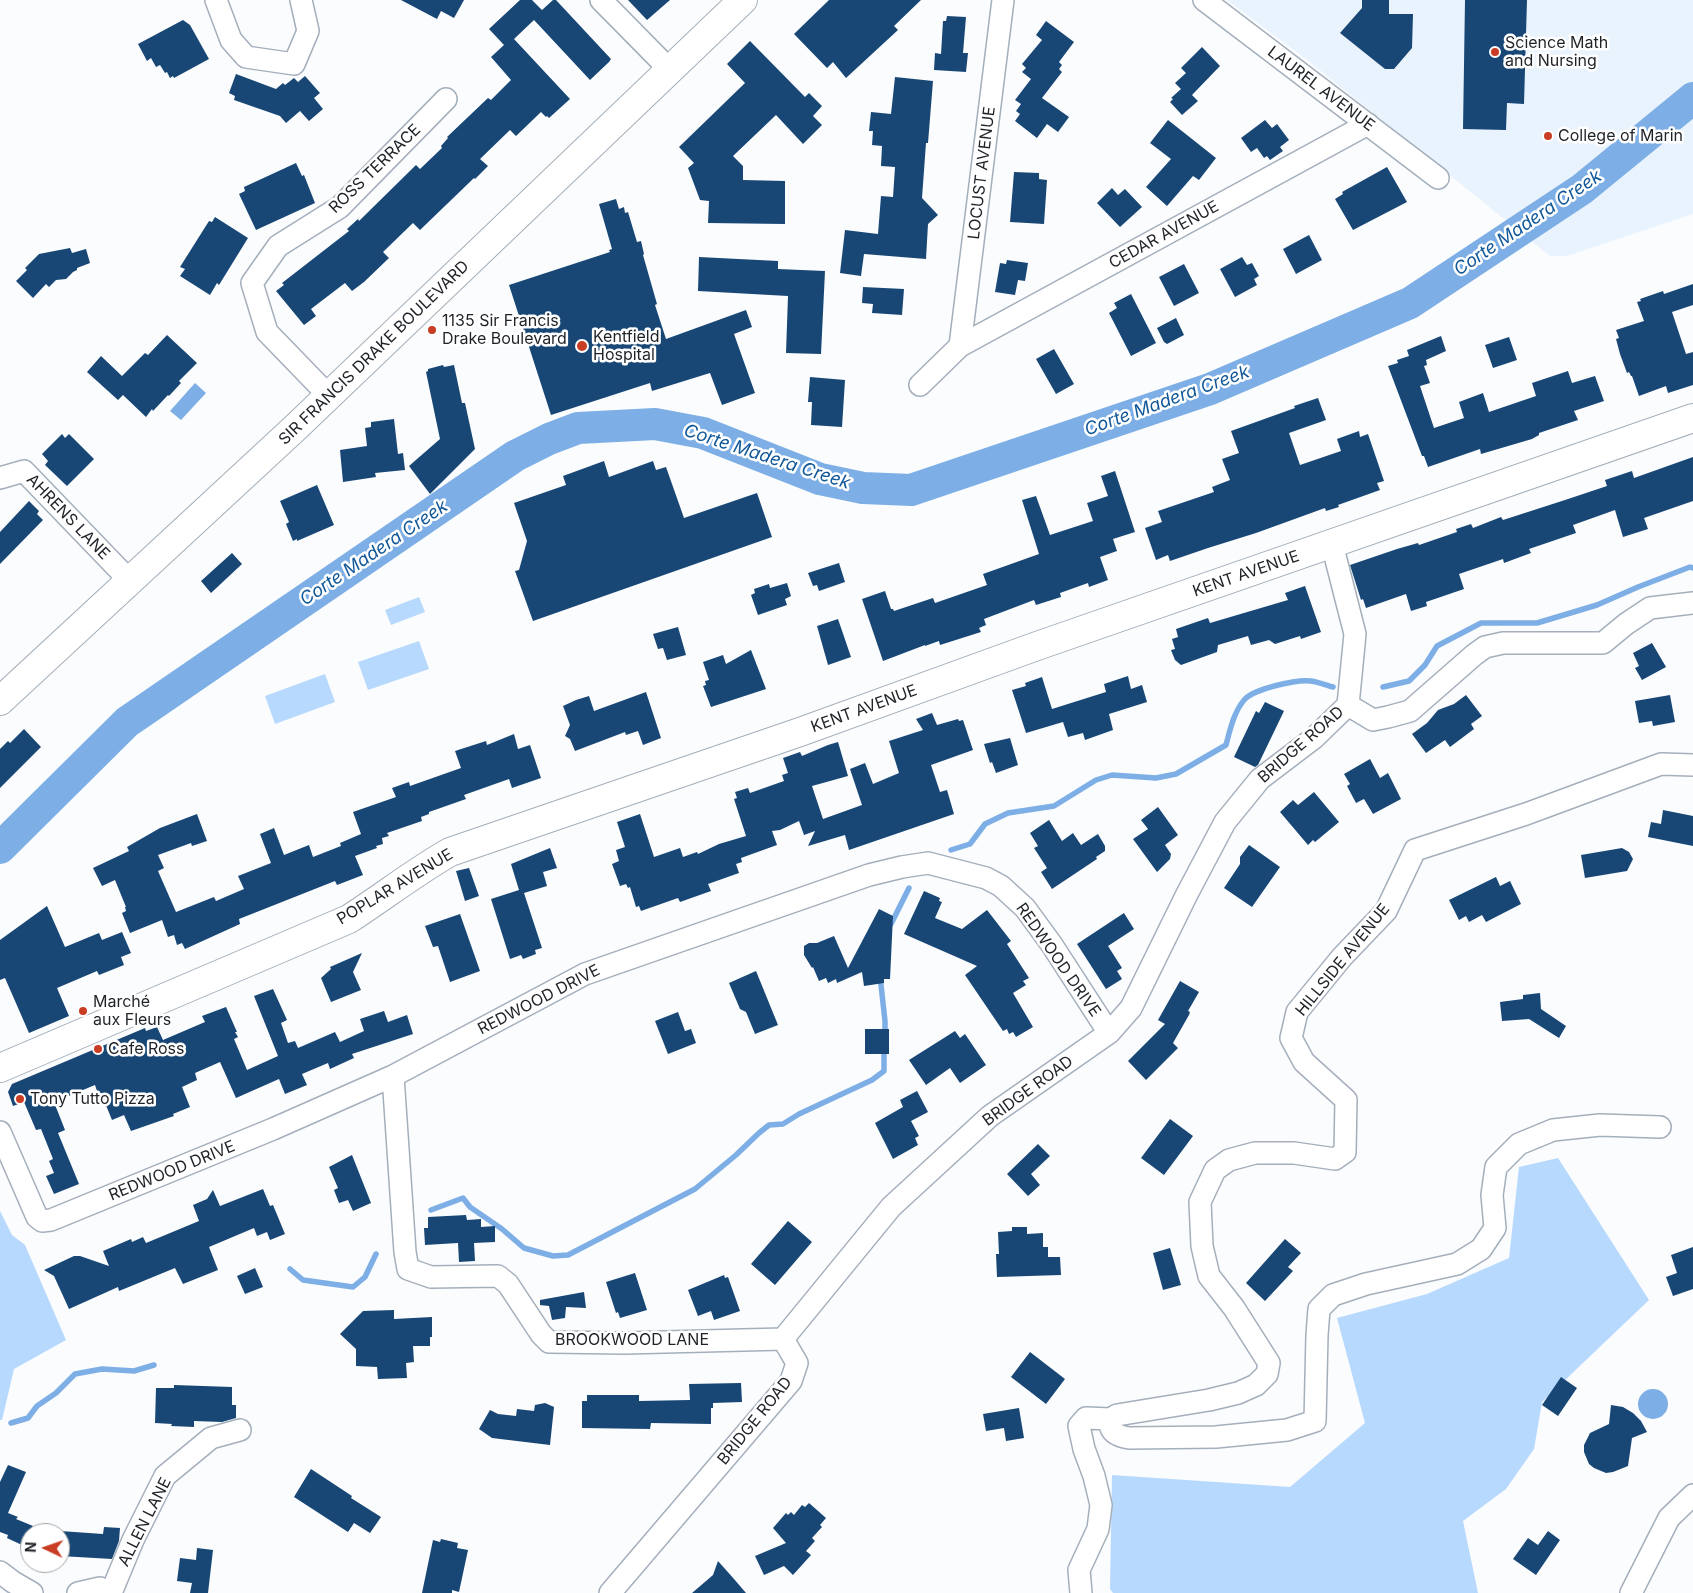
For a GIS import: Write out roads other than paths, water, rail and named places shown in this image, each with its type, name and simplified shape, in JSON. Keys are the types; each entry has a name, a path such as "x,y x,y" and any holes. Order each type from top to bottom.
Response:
{"street":[{"path":"216,0 231,40 246,57 294,64 308,31 301,0"},
{"path":"601,0 670,70"},
{"name":"SIR FRANCIS DRAKE BOULEVARD","path":"0,701 329,396 743,0"},
{"name":"LOCUST AVENUE","path":"960,346 1003,0"},
{"name":"LAUREL AVENUE","path":"1204,0 1438,178"},
{"name":"ROSS TERRACE","path":"329,396 267,332 252,283 278,246 340,207 446,99"},
{"name":"CEDAR AVENUE","path":"920,386 960,346 1368,124"},
{"name":"KENT AVENUE","path":"800,732 1037,646 1693,418"},
{"name":"AHRENS LANE","path":"0,478 24,471 130,581"},
{"name":"BRIDGE ROAD","path":"610,1593 791,1381 797,1363 783,1339 891,1207 990,1116 1109,1033 1131,1008 1225,822 1260,778 1314,738 1348,705 1355,634 1332,544"},
{"path":"1348,705 1373,720 1388,718 1410,710 1485,647 1503,643 1603,643 1626,624 1650,608 1693,602"},
{"name":"POPLAR AVENUE","path":"0,1068 349,918 450,852 800,732"},
{"name":"HILLSIDE AVENUE","path":"1111,1419 1117,1415 1209,1400 1238,1393 1256,1385 1267,1374 1269,1363 1234,1308 1209,1276 1202,1246 1200,1202 1215,1170 1229,1160 1255,1152 1294,1153 1335,1159 1346,1152 1346,1100 1304,1062 1291,1038 1296,1012 1342,957 1386,911 1415,850 1526,814 1661,764 1693,765"},
{"name":"REDWOOD DRIVE","path":"0,1132 37,1217 42,1221 52,1220 273,1129 393,1076 585,974 869,875 902,867 928,864 986,878 1001,886 1025,908 1052,945 1109,1033"},
{"name":"BROOKWOOD LANE","path":"393,1076 405,1252 408,1269 431,1277 498,1276 508,1284 542,1334 550,1342 625,1343 783,1339"},
{"path":"1082,1593 1079,1570 1098,1529 1101,1505 1079,1426 1086,1418 1111,1419 1109,1426 1113,1433 1129,1438 1216,1437 1287,1430 1315,1421 1317,1336 1320,1309 1333,1294 1366,1284 1456,1264 1481,1249 1495,1228 1492,1194 1496,1167 1520,1144 1553,1130 1600,1125 1660,1127"},
{"name":"ALLEN LANE","path":"111,1593 133,1540 165,1476 212,1438 240,1430"},
{"path":"1631,1593 1670,1518 1693,1495"},
{"path":"0,1572 32,1593"},
{"path":"78,1593 100,1588 111,1593"}],"waterway":[{"name":"Corte Madera Creek","path":"0,848 127,722 515,456 549,439 578,428 655,424 703,433 820,479 863,488 911,490 1210,389 1410,303 1582,189 1693,98"},
{"path":"1383,687 1409,681 1425,665 1437,646 1481,623 1537,623 1597,605 1638,587 1690,567 1693,568"},
{"path":"951,850 970,844 985,824 1008,813 1054,806 1096,780 1112,775 1156,778 1176,774 1226,745 1238,709 1245,699 1257,692 1276,686 1304,681 1314,681 1333,687"},
{"path":"891,924 909,888"},
{"path":"880,976 885,1036"},
{"path":"431,1210 463,1198 470,1207 502,1229 524,1248 553,1256 568,1255 695,1189 769,1125 783,1124 799,1114 872,1080 884,1071 884,1048"},
{"path":"290,1269 303,1280 353,1287 365,1277 376,1254"},
{"path":"11,1423 28,1418 37,1406 56,1393 75,1374 102,1369 134,1371 154,1365"}],"place":[{"name":"Science Math and Nursing","path":"1495,52"},
{"name":"College of Marin","path":"1548,136"},
{"name":"1135 Sir Francis Drake Boulevard","path":"432,330"},
{"name":"Kentfield Hospital","path":"582,346"},
{"name":"Marché aux Fleurs","path":"83,1011"},
{"name":"Cafe Ross","path":"98,1049"},
{"name":"Tony Tutto Pizza","path":"20,1099"}]}
